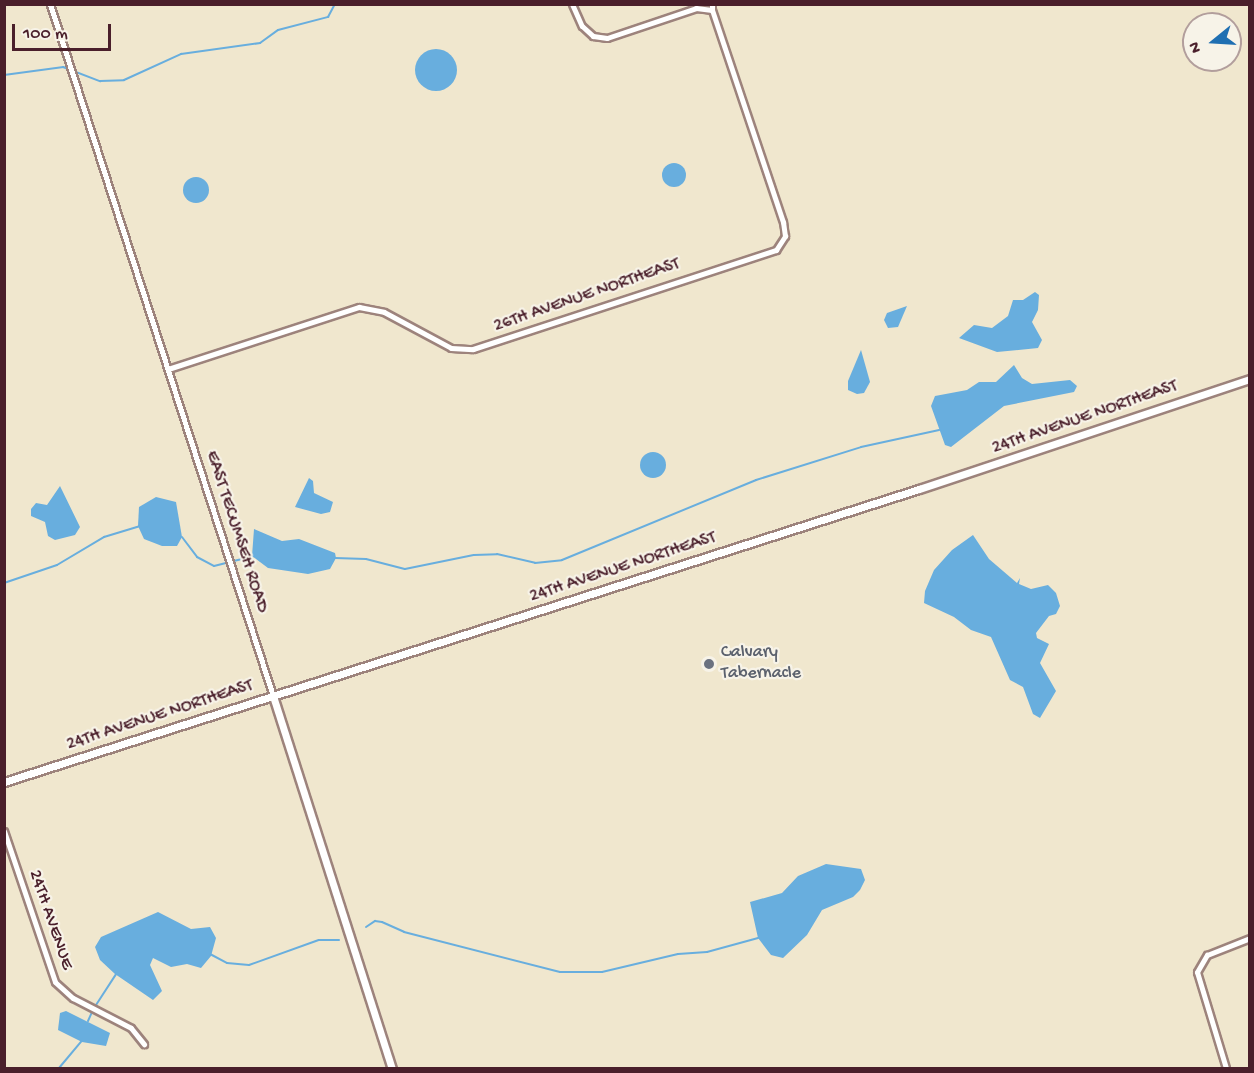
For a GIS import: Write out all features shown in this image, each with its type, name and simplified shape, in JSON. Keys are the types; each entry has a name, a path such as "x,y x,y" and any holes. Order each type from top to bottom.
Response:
{"street":[{"name":"EAST TECUMSEH ROAD","path":"50,4 392,1068"},
{"path":"572,4 582,26 593,36 607,38 696,8 712,7"},
{"name":"26TH AVENUE NORTHEAST","path":"168,369 360,307 384,312 451,348 472,349 776,250 785,236 783,222 712,7"},
{"name":"24TH AVENUE NORTHEAST","path":"4,782 1250,379"},
{"name":"24TH AVENUE","path":"4,831 55,982 73,998 131,1028 144,1044"},
{"path":"1226,1068 1197,972 1207,955 1250,938"}],"water":[{"path":"436,49 451,55 457,70 451,85 436,91 421,85 415,70 421,55"},
{"path":"674,163 683,166 686,175 683,184 674,187 665,184 662,175 665,166"},
{"path":"196,177 205,181 209,190 205,199 196,203 187,199 183,190 187,181"},
{"path":"1035,292 1039,295 1038,310 1032,322 1042,340 1038,348 997,352 959,338 974,325 992,328 1008,316 1013,300 1023,300"},
{"path":"907,306 898,327 888,328 884,320 887,313"},
{"path":"861,350 870,382 864,393 857,394 848,390 848,381"},
{"path":"1014,365 1022,378 1032,384 1070,380 1077,386 1074,392 1004,406 951,447 945,445 931,406 935,396 967,390 979,382 996,382"},
{"path":"653,452 662,456 666,465 662,474 653,478 644,474 640,465 644,456"},
{"path":"309,478 313,481 314,493 333,502 330,512 321,514 295,507"},
{"path":"60,486 80,527 75,535 55,540 48,536 45,522 31,516 31,509 36,503 47,505"},
{"path":"156,497 176,502 182,537 177,546 162,546 144,539 138,526 139,507"},
{"path":"254,529 282,541 299,539 335,553 336,558 330,569 308,574 268,568 252,556"},
{"path":"973,535 989,559 1017,583 1020,578 1019,584 1031,589 1048,585 1056,593 1060,606 1056,614 1049,616 1036,633 1037,638 1049,644 1040,663 1056,691 1040,718 1033,714 1023,687 1010,680 991,637 971,630 954,617 924,603 925,591 934,570 952,550"},
{"path":"826,864 861,869 865,880 860,890 853,897 822,910 807,935 783,958 771,955 758,938 750,902 782,893 798,876"},
{"path":"158,912 191,929 210,927 216,938 211,956 201,968 187,964 171,967 153,958 150,965 162,991 153,1000 115,974 100,960 95,947 101,937"},
{"path":"66,1011 110,1033 106,1046 82,1042 58,1030 60,1013"}],"waterway":[{"path":"4,75 63,67 100,81 124,80 181,54 260,43 278,30 328,17 335,4"},
{"path":"335,558 366,559 405,569 474,555 497,554 535,563 562,560 756,480 861,447 939,430"},
{"path":"4,583 57,565 104,537 139,526"},
{"path":"182,537 197,557 214,566 254,556"},
{"path":"366,927 375,921 382,922 404,932 560,972 602,972 678,954 707,952 758,938"},
{"path":"210,954 227,963 249,965 319,940 339,940"},
{"path":"96,1005 117,973"},
{"path":"88,1021 92,1012"},
{"path":"59,1068 82,1041"}],"place":[{"name":"Calvary Tabernacle","path":"709,664"}]}
